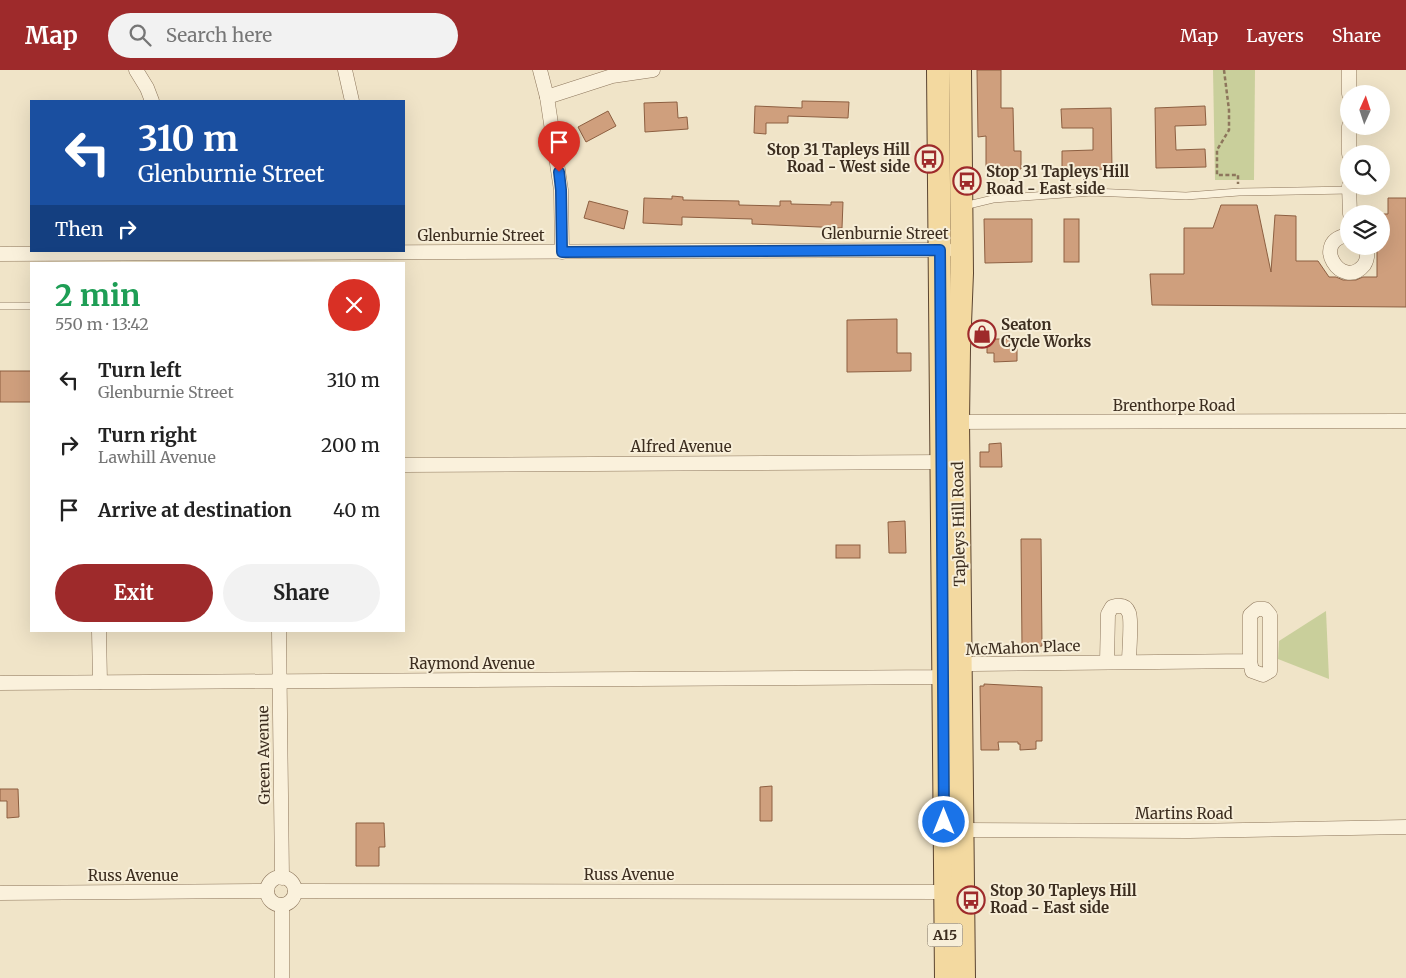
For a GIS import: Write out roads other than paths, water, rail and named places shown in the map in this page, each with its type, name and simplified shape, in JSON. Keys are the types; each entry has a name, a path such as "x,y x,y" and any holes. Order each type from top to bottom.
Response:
{"main road":[{"name":"Tapleys Hill Road","path":"938,70 951,250 950,462 954,892 964,978"},
{"name":"Tapleys Hill Road","path":"951,250 961,206 960,70"},
{"name":"Tapleys Hill Road","path":"946,978 954,892 963,830 952,671"}],"street":[{"path":"136,70 152,100"},
{"path":"345,70 352,100"},
{"path":"540,70 547,97 561,190 562,252"},
{"path":"547,97 612,76 653,70"},
{"path":"1349,70 1349,85"},
{"path":"1340,237 1331,247 1330,258 1337,268 1348,272 1360,268 1367,258 1367,255"},
{"name":"Glenburnie Street","path":"0,254 62,259 184,252 951,250"},
{"name":"Brenthorpe Road","path":"950,422 1406,421"},
{"name":"Alfred Avenue","path":"405,465 950,462"},
{"path":"1107,662 1108,614 1112,607 1118,605 1124,607 1130,613 1129,661"},
{"path":"99,632 100,682"},
{"name":"Green Avenue","path":"279,632 282,878"},
{"name":"McMahon Place","path":"952,671 1129,661 1250,661"},
{"name":"Raymond Avenue","path":"0,683 280,681 952,671"},
{"name":"Martins Road","path":"963,830 1189,831 1406,826"},
{"path":"282,878 293,883 295,891 293,899 282,905 273,903 267,892 273,880 282,878"},
{"name":"Russ Avenue","path":"295,891 954,892"},
{"name":"Russ Avenue","path":"0,893 267,892"},
{"path":"282,905 282,978"}],"lane":[{"path":"961,206 993,199 1092,192 1186,196 1340,188"},
{"path":"0,306 30,306"}],"place":[{"name":"Stop 31 Tapleys Hill Road - West side","path":"929,159"},
{"name":"Stop 31 Tapleys Hill Road - East side","path":"967,181"},
{"name":"Seaton Cycle Works","path":"982,334"},
{"name":"Stop 30 Tapleys Hill Road - East side","path":"971,900"}]}
